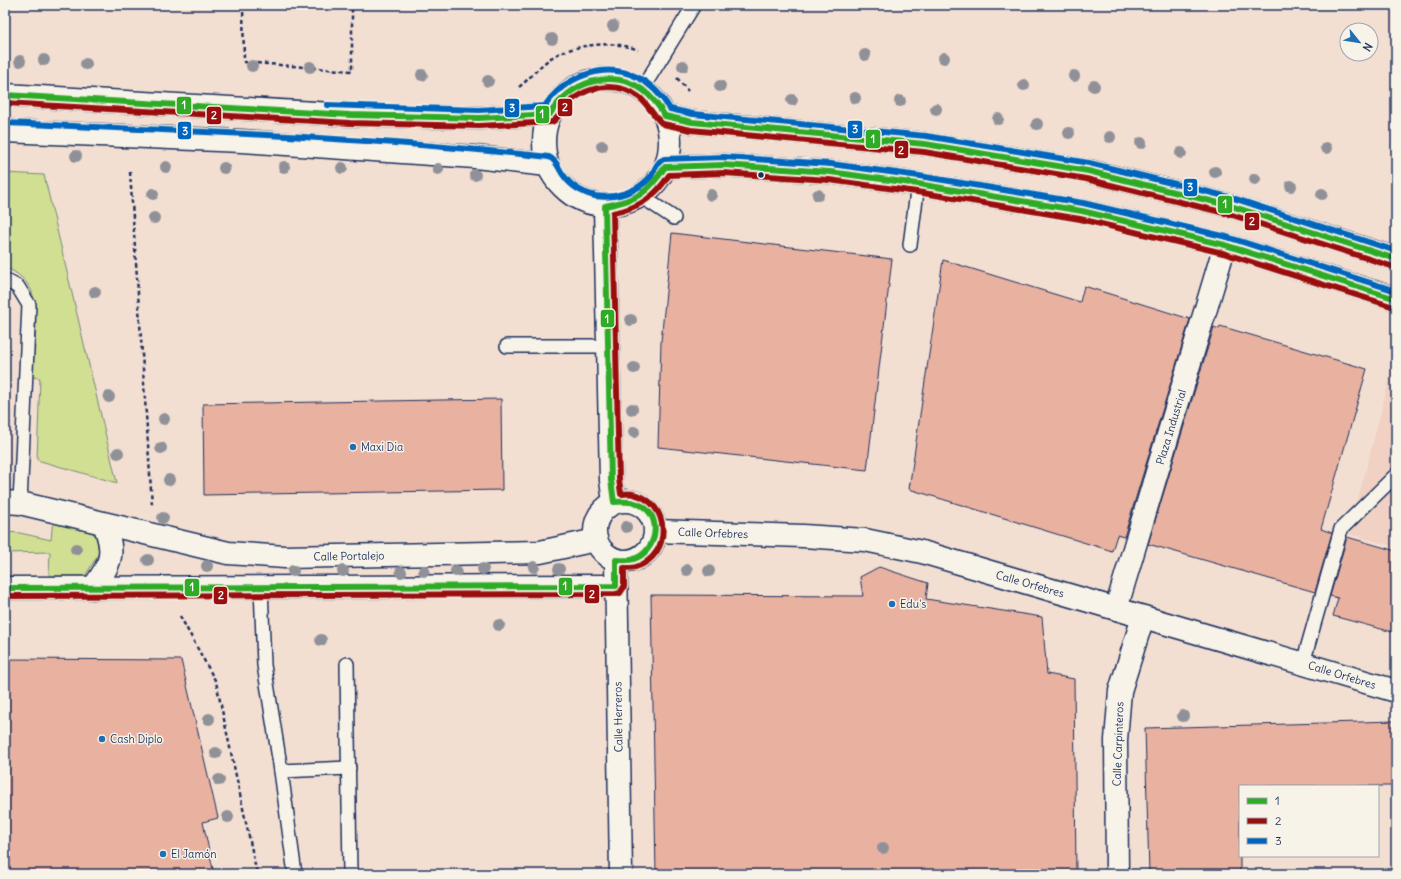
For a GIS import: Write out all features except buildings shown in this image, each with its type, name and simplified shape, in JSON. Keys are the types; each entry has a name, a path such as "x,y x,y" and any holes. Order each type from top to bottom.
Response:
{"street":[{"path":"608,79 620,80 626,81 642,89 656,101 665,116 670,134 670,151 665,167 655,183 641,196 623,203 605,206 587,203 570,194 557,181 548,165 544,148 545,131 550,114 560,99 574,88 591,81 608,79"},
{"path":"5,95 350,115 479,118 550,114"},
{"path":"665,116 692,122 925,144 1088,171 1231,206 1396,259"},
{"path":"5,131 242,141 475,157 548,165"},
{"path":"665,167 723,165 830,172 918,184 1082,211 1225,245 1396,299"},
{"path":"605,206 611,480 614,502"},
{"name":"Plaza Industrial","path":"1116,609 1225,245"},
{"path":"624,500 634,501 650,512 656,531 654,541 650,549 643,556 626,562 607,556 596,540 594,531 600,513 606,506 614,502 624,500"},
{"name":"Calle Portalejo","path":"12,502 228,554 285,557 540,552 596,540"},
{"path":"93,588 105,572 111,554 109,536 104,524"},
{"name":"Calle Orfebres","path":"656,531 803,536 865,540 922,552 1396,691"},
{"name":"Calle Herreros","path":"616,560 621,874"},
{"path":"5,588 616,586"},
{"name":"Calle Carpinteros","path":"1117,874 1116,740 1120,691 1143,617"}],"lane":[{"path":"642,89 694,5"},
{"path":"910,245 918,184"},
{"path":"641,196 674,218"},
{"path":"5,280 18,286 29,305 12,502"},
{"path":"508,346 608,346"},
{"path":"1303,663 1341,529 1396,475"},
{"path":"261,587 264,665 281,771 295,874"},
{"path":"346,664 350,874"},
{"path":"281,771 349,768"}],"path":[{"path":"244,5 244,62 352,71 352,5"},
{"path":"130,172 152,506"},
{"path":"164,587 216,682 257,874"}],"shaded area":[{"path":"1396,354 1396,547 1349,534"}],"green space":[{"path":"5,173 44,175 117,483 37,460 40,378 32,377 36,330 35,305 33,294 27,283 12,270 5,267"},
{"path":"53,519 88,529 97,537 99,553 85,576 49,576 50,552 5,553 5,532 20,533 51,540"}],"transit line":[{"name":"3","path":"327,105 479,110 545,106 563,87 574,80 598,71 624,72 647,83 660,95 670,109 693,114 926,136 1089,163 1233,198 1396,251"},
{"name":"1","path":"5,95 350,115 479,118 550,114 558,103 579,87 605,79 618,80 631,83 643,90 655,102 665,116 692,122 925,144 1088,171 1231,206 1396,259"},
{"name":"2","path":"5,103 350,123 479,126 552,122 573,99 582,94 601,88 620,88 639,97 663,124 691,130 924,152 1086,179 1229,214 1394,267"},
{"name":"3","path":"5,123 209,132 413,144 549,157 554,160 567,180 574,186 591,195 603,197 626,193 640,186 651,176 657,164 664,159 724,157 831,164 919,176 1083,203 1227,237 1396,291"},
{"name":"1","path":"5,588 616,586 616,560 632,560 641,555 647,550 651,543 655,528 650,513 644,507 633,502 614,502 611,480 605,206 633,198 647,190 665,167 723,165 830,172 918,184 1082,211 1225,245 1396,299"},
{"name":"2","path":"5,596 620,593 624,587 624,568 636,567 648,561 656,552 661,541 663,529 660,517 655,507 646,499 632,494 621,494 619,479 613,213 631,208 646,200 658,190 669,175 723,173 829,180 917,192 1080,219 1223,253 1394,307"}],"place":[{"name":"Maxi Dia","path":"353,447"},
{"name":"Edu's","path":"892,604"},
{"name":"Cash Diplo","path":"102,739"},
{"name":"El Jamón","path":"163,854"}]}
